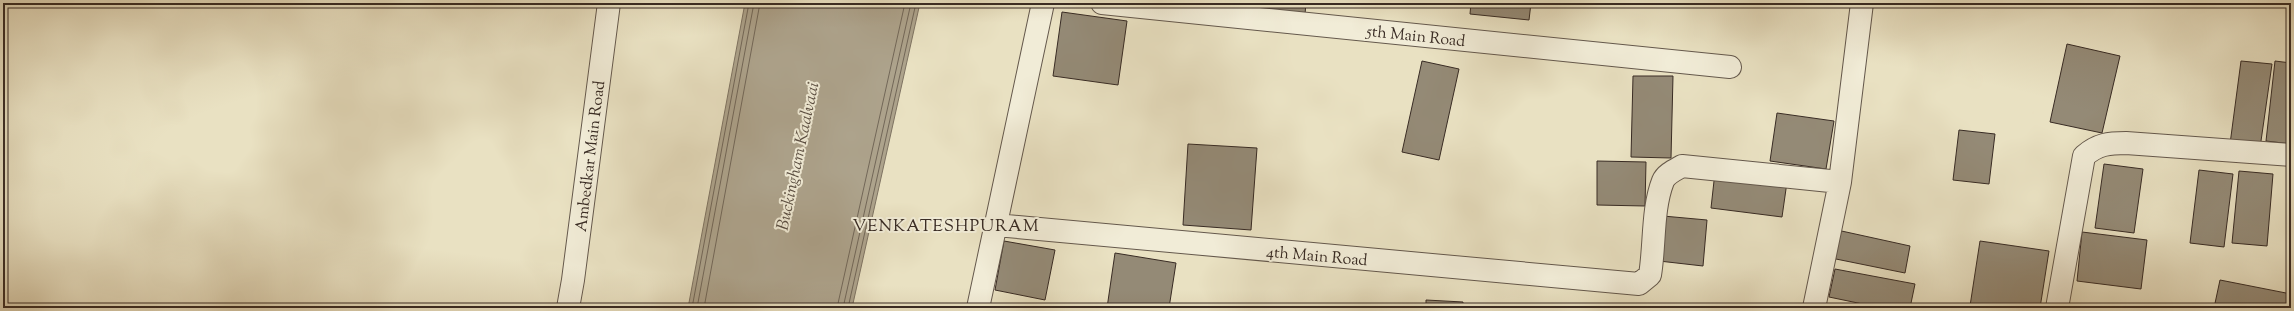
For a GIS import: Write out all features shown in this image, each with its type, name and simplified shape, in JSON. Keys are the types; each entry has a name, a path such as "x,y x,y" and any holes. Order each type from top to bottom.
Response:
{"street":[{"name":"Ambedkar Main Road","path":"568,308 573,280 609,3"},
{"path":"978,308 1043,3"},
{"name":"5th Main Road","path":"1102,3 1730,67"},
{"path":"1814,308 1840,182 1862,3"},
{"path":"2057,308 2084,156 2094,148 2106,143 2126,143 2291,155"},
{"name":"4th Main Road","path":"996,225 1639,284 1650,274 1657,207 1663,180 1670,173 1682,166 1840,182"}],"water":[{"name":"Buckingham Kaalvaai","path":"745,3 920,3 852,308 688,308"}],"building":[{"path":"1233,3 1306,3 1305,14 1232,7"},
{"path":"1471,3 1531,3 1529,20 1470,14"},
{"path":"1062,12 1127,21 1118,85 1053,76"},
{"path":"2067,44 2120,56 2102,133 2050,122"},
{"path":"1422,61 1459,69 1439,160 1402,152"},
{"path":"2241,61 2272,64 2260,148 2230,144"},
{"path":"2275,61 2291,63 2291,144 2266,141"},
{"path":"1633,76 1673,76 1671,158 1631,157"},
{"path":"1777,113 1834,121 1826,169 1770,161"},
{"path":"1959,130 1995,134 1989,184 1953,180"},
{"path":"1188,144 1257,148 1251,230 1183,225"},
{"path":"1597,161 1646,162 1645,206 1597,205"},
{"path":"2104,164 2143,169 2134,233 2095,228"},
{"path":"2199,170 2233,174 2224,247 2190,243"},
{"path":"2239,171 2273,174 2267,246 2232,243"},
{"path":"1715,172 1787,182 1782,217 1711,208"},
{"path":"1663,216 1707,220 1703,266 1659,261"},
{"path":"1837,230 1910,246 1905,273 1831,258"},
{"path":"2082,232 2147,240 2141,289 2077,281"},
{"path":"1004,241 1055,250 1045,300 995,290"},
{"path":"1980,241 2049,251 2040,308 1984,308 1970,306"},
{"path":"1115,253 1176,263 1169,308 1107,308"},
{"path":"1835,269 1915,284 1910,308 1882,308 1829,297"},
{"path":"2220,280 2291,294 2289,308 2214,308"},
{"path":"1426,300 1463,302 1463,308 1426,308"}],"district":[{"name":"VENKATESHPURAM","path":"946,225"}]}
